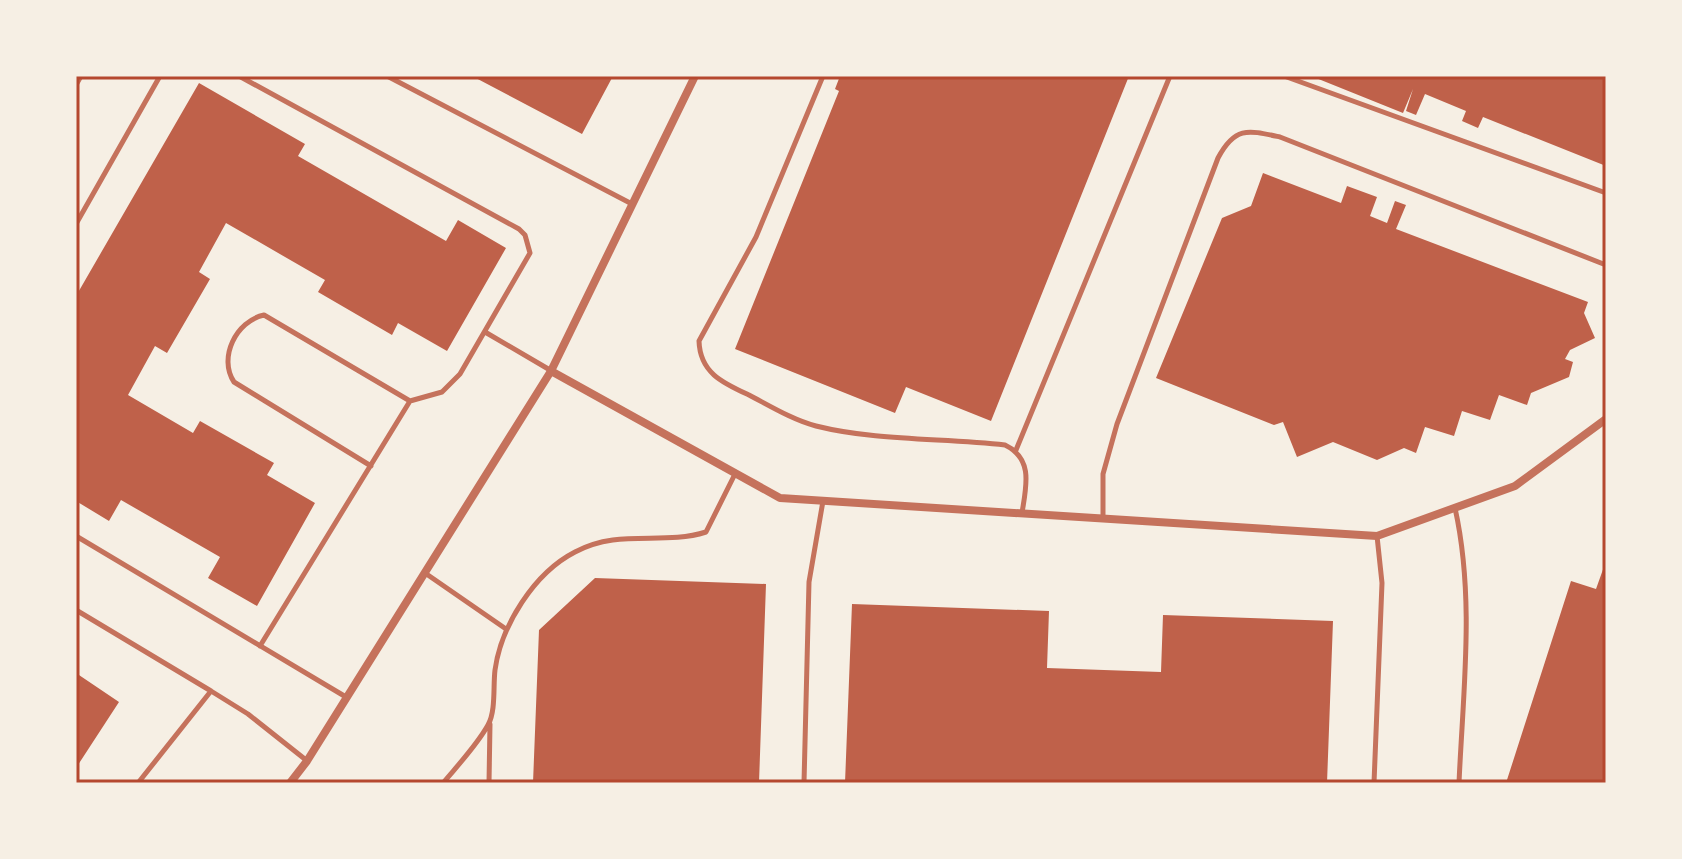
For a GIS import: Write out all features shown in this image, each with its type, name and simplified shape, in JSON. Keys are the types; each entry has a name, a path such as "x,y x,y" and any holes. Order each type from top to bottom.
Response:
{"street":[{"path":"290,783 307,761 551,371 695,76"},
{"path":"551,371 780,498 1377,536 1515,486 1606,419"}],"lane":[{"path":"76,85 81,76"},
{"path":"76,224 160,76"},
{"path":"239,76 519,229 525,235 530,253 452,384 442,392 410,401 260,646"},
{"path":"387,76 632,204"},
{"path":"823,76 756,237 699,341 705,365 711,374 729,386 812,425 846,432 1005,445 1016,450 1023,459 1027,479 1022,513"},
{"path":"1016,450 1170,76"},
{"path":"1284,76 1606,193"},
{"path":"1103,519 1103,474 1117,424 1218,158 1226,143 1236,135 1247,130 1280,137 1606,265"},
{"path":"371,466 234,382 225,366 225,356 246,323 264,315 410,401"},
{"path":"485,332 551,371"},
{"path":"489,783 490,723 496,666 506,629 535,586 575,551 633,536 683,539 706,532 736,474"},
{"path":"804,783 809,582 823,501"},
{"path":"1455,508 1466,558 1467,600 1459,783"},
{"path":"76,536 346,697"},
{"path":"1374,783 1382,583 1377,536"},
{"path":"424,572 506,629"},
{"path":"76,610 248,714 307,761"},
{"path":"138,783 211,691"},
{"path":"443,783 490,723"}],"building":[{"path":"472,76 613,76 582,134"},
{"path":"840,76 1129,76 991,421 906,387 895,413 735,349 839,91 835,89"},
{"path":"1311,76 1606,76 1606,166 1483,117 1478,128 1462,121 1466,111 1425,94 1416,115 1406,111 1413,89 1403,113"},
{"path":"199,83 305,144 298,156 446,241 458,220 506,248 447,351 398,323 392,335 318,292 325,280 226,223 199,272 210,279 167,353 155,346 128,395 193,433 200,421 274,463 267,475 315,503 257,606 208,578 220,557 121,500 109,521 76,501 76,296"},
{"path":"1263,173 1341,203 1347,186 1377,197 1370,216 1387,223 1395,201 1406,205 1396,229 1588,302 1584,313 1595,338 1570,350 1565,359 1573,362 1569,377 1531,393 1527,405 1499,395 1490,420 1462,411 1454,436 1425,427 1416,453 1404,448 1377,460 1333,442 1297,457 1283,422 1274,425 1156,378 1222,218 1251,206"},
{"path":"1606,561 1606,783 1506,783 1571,581 1596,589"},
{"path":"595,578 766,584 759,783 533,783 539,630"},
{"path":"852,604 1049,611 1047,668 1161,672 1163,615 1333,621 1327,783 845,783"},
{"path":"76,673 119,702 76,768"}]}
